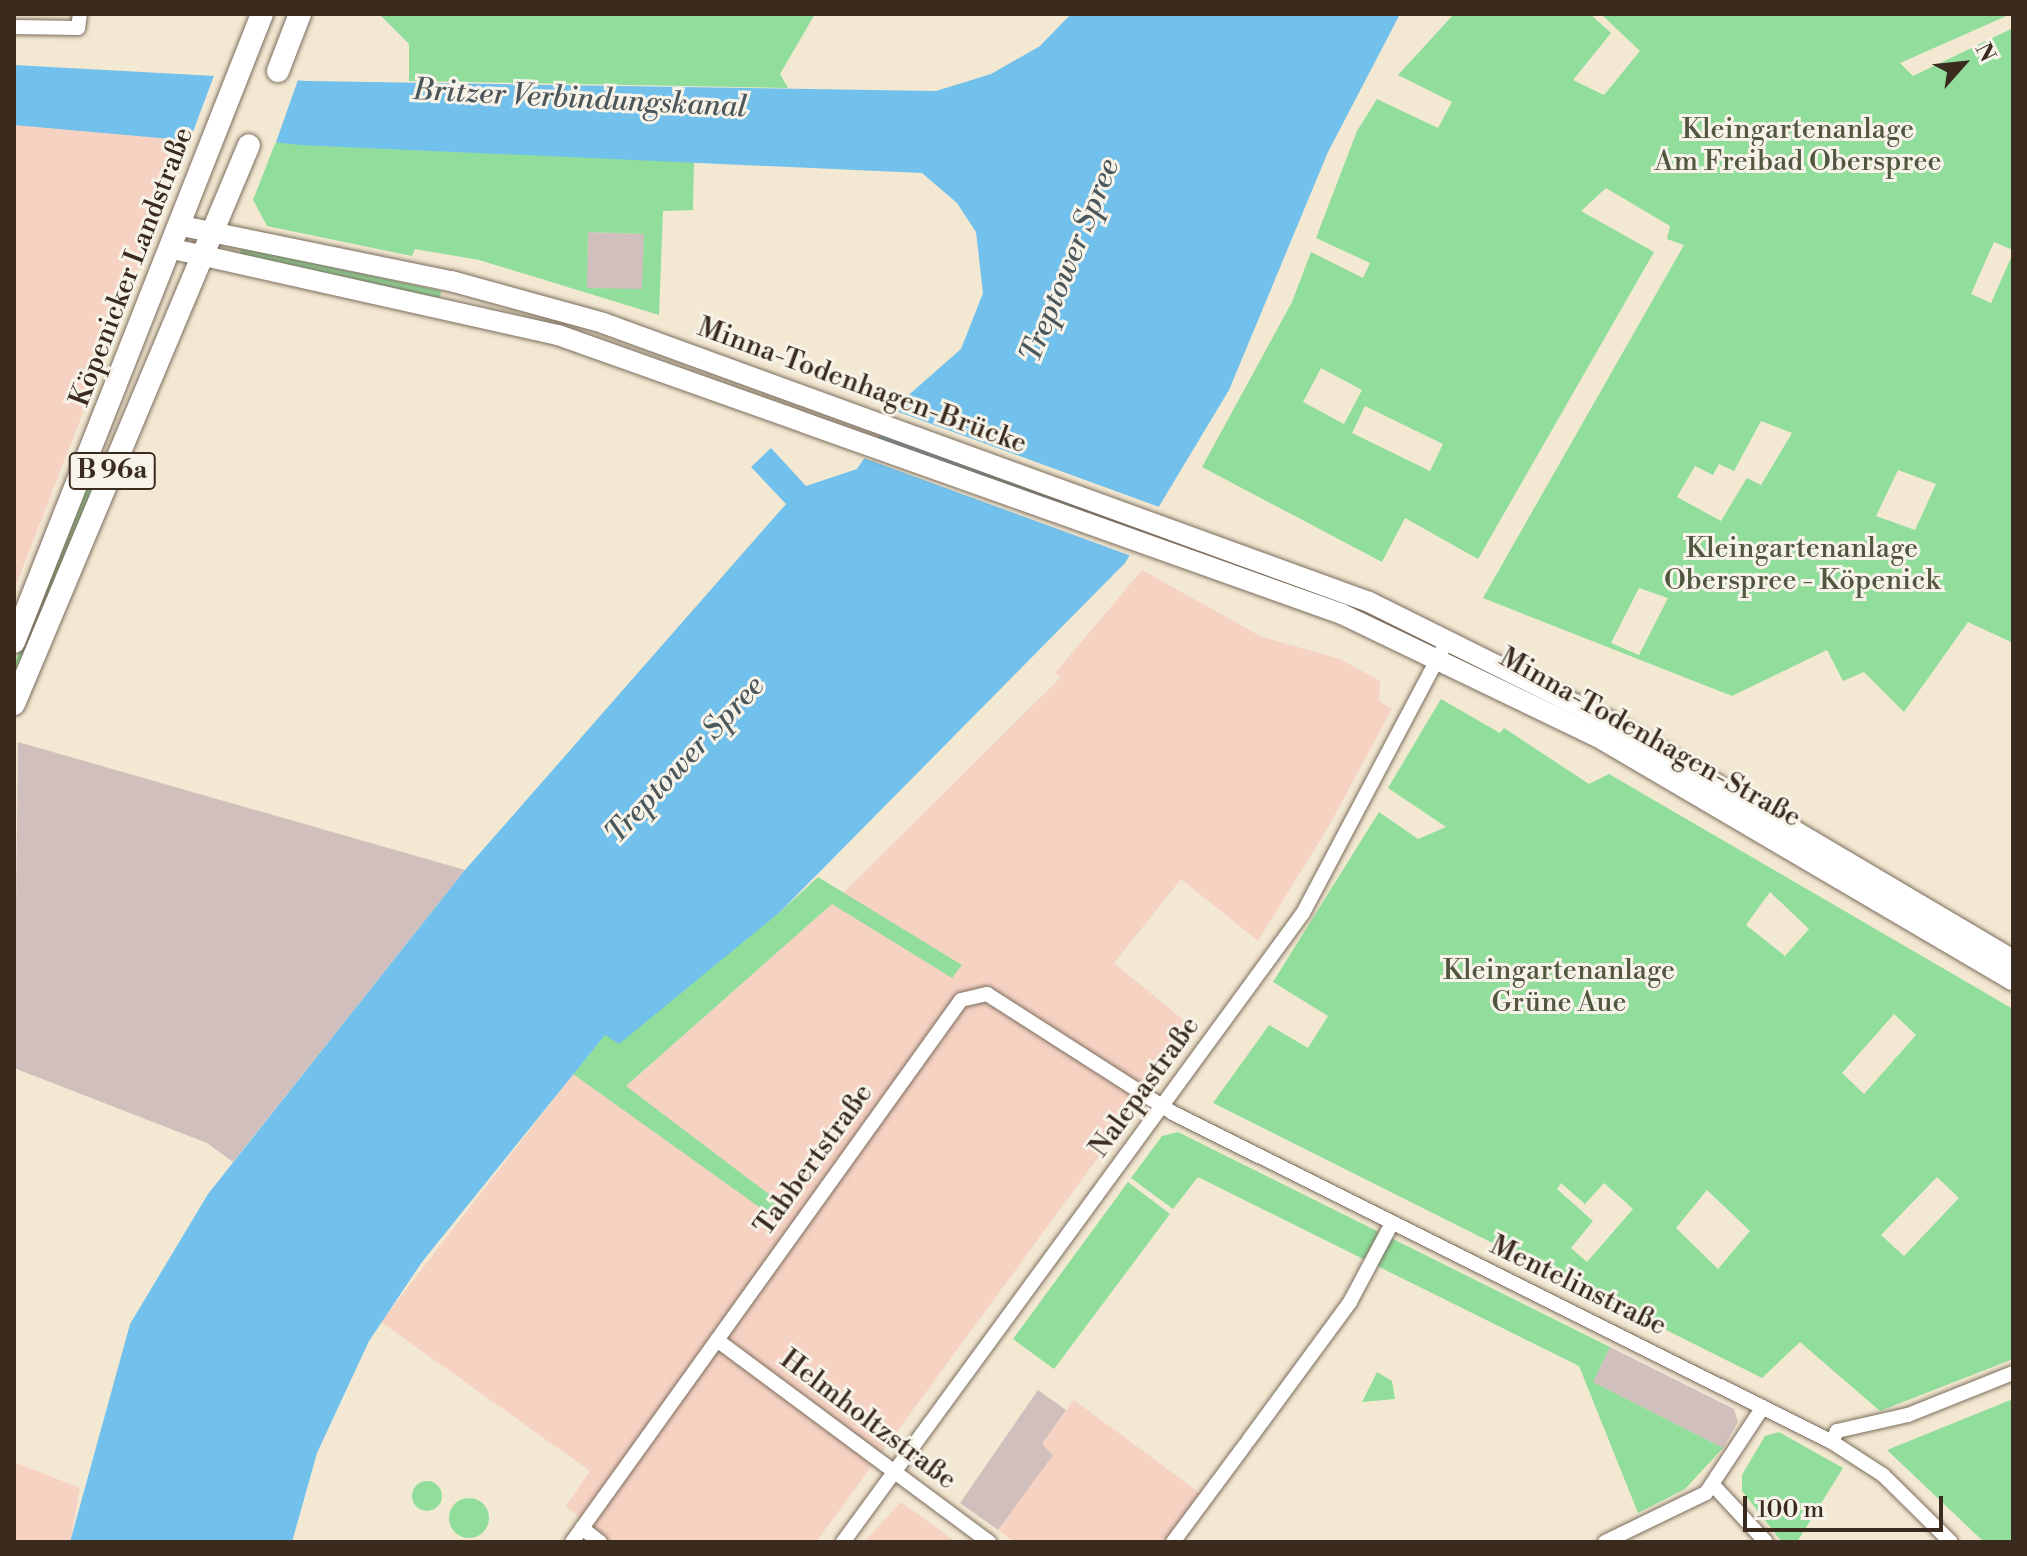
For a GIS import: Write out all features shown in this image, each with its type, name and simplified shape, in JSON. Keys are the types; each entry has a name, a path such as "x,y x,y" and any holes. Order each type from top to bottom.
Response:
{"main road":[{"name":"Köpenicker Landstraße","path":"64,545 262,14"},
{"path":"278,71 300,14"},
{"name":"Köpenicker Landstraße","path":"64,545 208,254 249,145"},
{"path":"182,226 216,232"},
{"name":"Minna-Todenhagen-Brücke","path":"216,232 451,281 631,332 1249,557"},
{"path":"173,249 208,254"},
{"name":"Minna-Todenhagen-Brücke","path":"208,254 444,305 611,352 1242,581"},
{"name":"B 96a","path":"14,642 64,545"},
{"name":"B 96a","path":"14,704 64,545"},
{"name":"Minna-Todenhagen-Straße","path":"1249,557 1449,637 1609,721 2013,960"},
{"name":"Minna-Todenhagen-Straße","path":"1242,581 1439,656 1596,736 2013,981"}],"street":[{"path":"14,27 79,21"},
{"name":"Nalepastraße","path":"843,1542 1303,913 1449,637"},
{"name":"Tabbertstraße","path":"572,1542 961,1000 987,994 1162,1106"},
{"name":"Mentelinstraße","path":"1162,1106 1832,1442 1883,1475 1951,1542"},
{"path":"1173,1542 1346,1309 1392,1223"},
{"name":"Helmholtzstraße","path":"717,1340 989,1542"},
{"path":"1832,1442 1837,1431 1908,1415 2013,1373"},
{"path":"1605,1542 1714,1486 1763,1407"},
{"path":"1714,1486 1766,1542"},
{"path":"582,1528 600,1542"}],"shaded area":[{"path":"14,124 190,138 14,590"},
{"path":"588,232 644,234 643,290 586,288"},
{"path":"1142,570 1262,637 1340,659 1380,681 1379,701 1392,709 1330,824 1258,941 1181,879 1114,963 1193,1028 816,1542 609,1542 566,1506 590,1471 381,1322 573,1074 626,1086 832,904 1061,677 1055,673"},
{"path":"18,742 465,870 233,1162 207,1143 14,1068"},
{"path":"1610,1347 1734,1409 1738,1422 1723,1448 1593,1382"},
{"path":"1038,1390 1066,1410 1042,1444 1053,1455 998,1530 960,1503"},
{"path":"1074,1400 1201,1494 1166,1542 1015,1542 998,1530 1052,1454 1042,1444"},
{"path":"14,1462 80,1488 70,1542 14,1542"},
{"path":"901,1502 956,1542 864,1542"}],"green space":[{"path":"379,14 815,14 780,74 788,88 409,81 409,44"},
{"name":"Kleingartenanlage Am Freibad Oberspree","path":"1454,14 1590,14 1611,33 1573,80 1604,95 1640,51 1601,14 2011,14 1900,63 1913,76 2013,28 2013,250 1994,242 1971,294 1991,303 2013,253 2013,643 1968,622 1904,712 1864,672 1843,681 1827,650 1732,696 1483,598 1684,245 1667,239 1670,226 1606,188 1581,211 1654,252 1478,559 1405,518 1382,562 1202,467 1292,302 1311,252 1363,278 1370,263 1316,238 1357,131 1377,99 1438,128 1452,102 1398,75","holes":["1321,368 1362,390 1344,424 1303,402","1365,406 1443,444 1430,471 1352,433","1761,421 1792,433 1761,485 1747,478 1721,521 1677,497 1695,466 1713,475 1719,464 1734,471","1898,470 1936,484 1915,530 1876,516","1639,588 1668,598 1639,655 1611,643"]},
{"path":"276,141 694,162 693,210 663,211 659,315 479,260 415,249 412,256 267,226 253,200","holes":["588,232 644,234 642,289 587,288"]},
{"path":"242,248 441,291 440,298 239,254"},
{"path":"95,469 102,473 14,675 14,664"},
{"name":"Kleingartenanlage Grüne Aue","path":"1441,699 1500,733 1504,728 1589,784 1609,774 2013,1009 2013,1359 1880,1411 1800,1342 1762,1378 1213,1103 1269,1025 1308,1048 1328,1016 1273,982 1379,812 1418,839 1446,827 1388,788","holes":["1770,892 1809,929 1785,956 1746,925","1894,1014 1916,1035 1864,1094 1842,1073","1937,1177 1959,1198 1904,1256 1881,1235","1561,1183 1585,1204 1604,1183 1633,1209 1587,1262 1571,1248 1593,1221 1557,1189","1707,1190 1750,1231 1718,1269 1676,1228"]},
{"path":"818,877 962,965 952,978 832,904 626,1086 782,1204 773,1217 573,1074 605,1035 780,912"},
{"path":"1178,1132 1610,1347 1593,1382 1723,1448 1685,1489 1638,1513 1579,1366 1198,1177 1173,1209 1131,1178 1162,1136"},
{"path":"1128,1182 1170,1214 1054,1369 1013,1339"},
{"path":"1377,1372 1392,1381 1395,1399 1362,1402"},
{"path":"2013,1399 2013,1542 1984,1542 1887,1450"},
{"path":"1779,1432 1843,1468 1797,1542 1782,1542 1742,1491 1742,1475 1765,1436"},
{"path":"427,1481 433,1482 441,1490 441,1502 433,1510 427,1511 421,1510 413,1502 412,1496 413,1490 421,1482"},
{"path":"469,1498 483,1504 489,1518 483,1532 469,1538 455,1532 449,1518 455,1504"}],"water":[{"path":"1071,14 1400,14 1328,152 1229,390 1125,563 780,912 619,1044 605,1035 422,1262 369,1341 317,1453 292,1542 70,1542 130,1324 208,1194 465,870 786,504 751,467 771,448 806,486 857,469 903,400 961,349 983,293 976,232 957,203 922,173 300,145 186,132 182,140 14,125 14,65 308,81 936,91 991,74 1040,46"}],"pier":[{"path":"215,73 299,77 275,145 191,137"},
{"path":"896,411 1162,508 1150,529 881,431"},
{"path":"874,439 1145,538 1134,557 861,457"}],"water label":[{"name":"Britzer Verbindungskanal","path":"580,99"},
{"name":"Treptower Spree","path":"1070,261"},
{"name":"Treptower Spree","path":"685,760"}],"park label":[{"name":"Kleingartenanlage Oberspree - Köpenick","path":"1802,565"}]}
